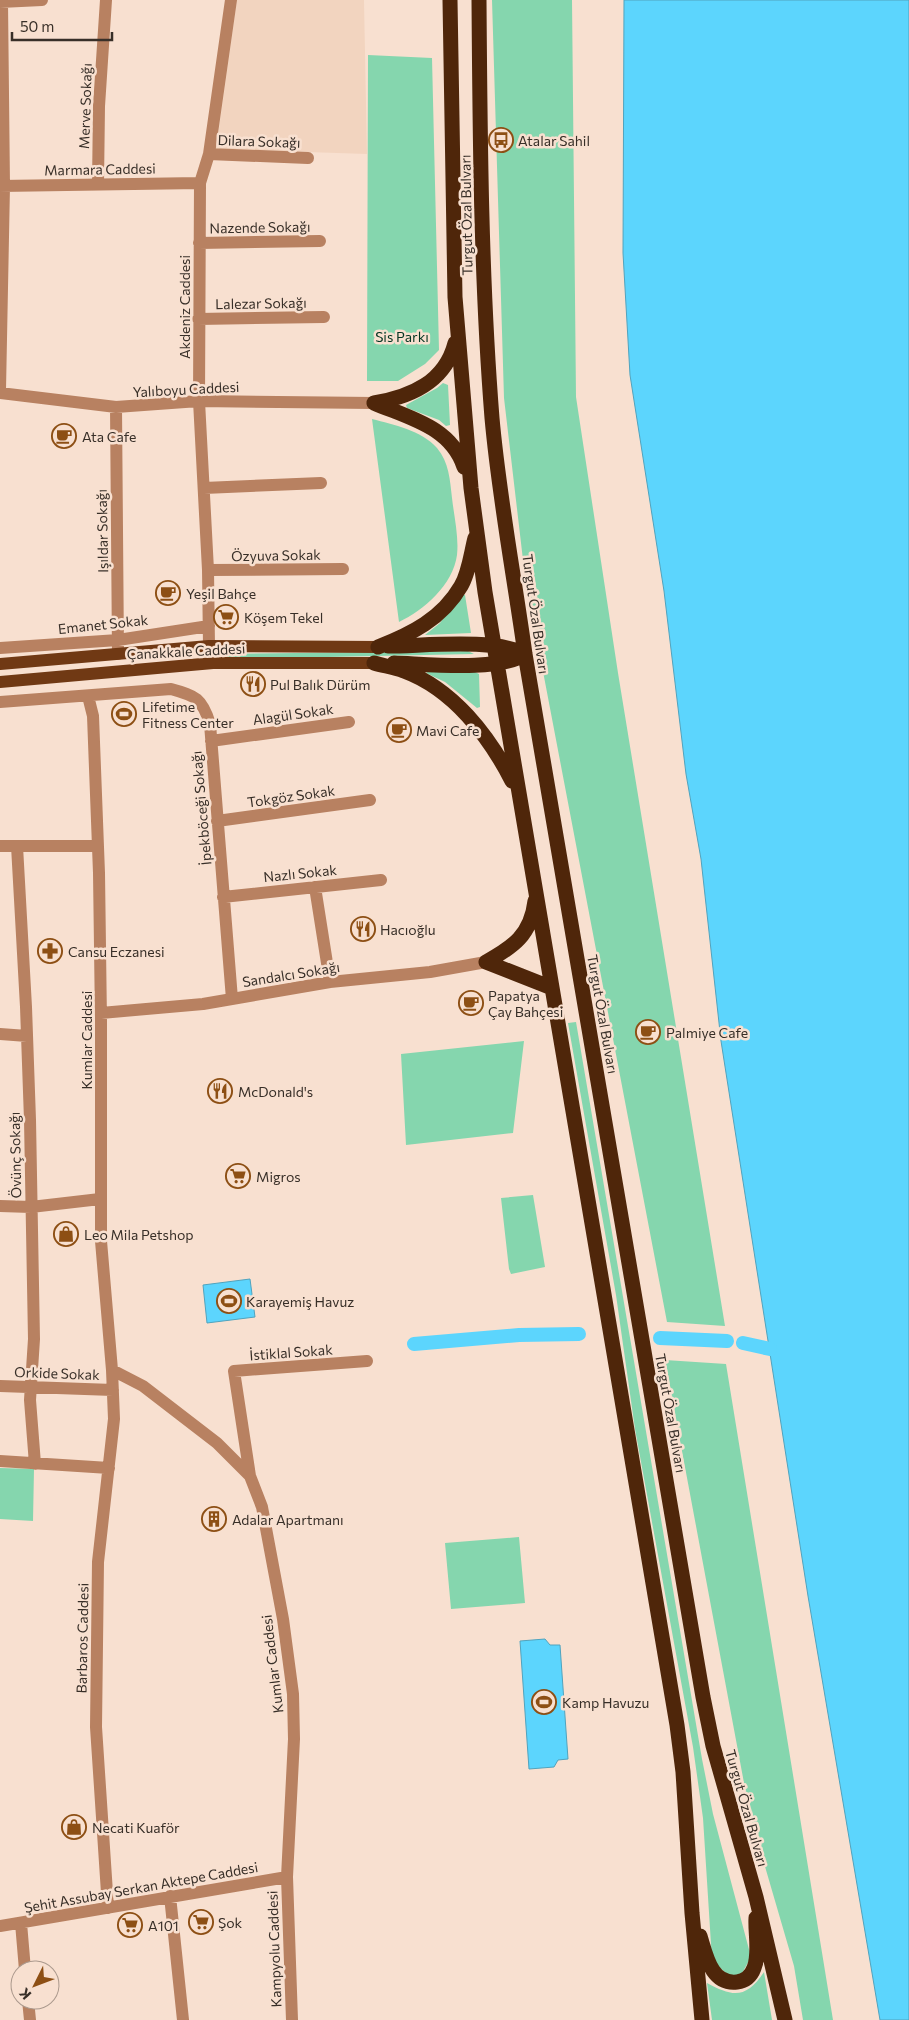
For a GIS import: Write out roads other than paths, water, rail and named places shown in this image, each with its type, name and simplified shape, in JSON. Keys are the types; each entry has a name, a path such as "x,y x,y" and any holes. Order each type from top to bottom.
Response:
{"highway":[{"name":"Turgut Özal Bulvarı","path":"450,0 450,112 457,335 476,531 497,664"},
{"name":"Turgut Özal Bulvarı","path":"479,0 481,208 489,374 499,481 525,654 703,1697 725,1794 756,1897 785,2020"},
{"path":"374,402 401,398 423,386 442,371 451,358 457,335"},
{"path":"374,402 431,426 451,442 460,453 471,488"},
{"path":"378,646 411,634 434,618 450,602 462,586 476,531"},
{"path":"378,646 494,645 514,648 525,654"},
{"path":"374,663 497,664 515,660 525,654"},
{"path":"374,663 404,671 438,689 471,719 500,759 519,793"},
{"path":"497,664 677,1725 683,1772 692,1913 702,2020"},
{"path":"486,962 512,948 519,939 534,911 536,892"},
{"path":"486,962 552,988"},
{"path":"692,1913 714,1973 729,1982 742,1981 750,1975 756,1964 756,1897"}],"main road":[{"path":"0,664 209,646 378,646"},
{"name":"Çanakkale Caddesi","path":"0,682 213,663 374,663"}],"street":[{"path":"0,391 1,2 42,0"},
{"name":"Merve Sokağı","path":"98,184 99,106 106,0"},
{"name":"Akdeniz Caddesi","path":"209,646 208,570 199,401 200,183 209,154 231,0"},
{"name":"Dilara Sokağı","path":"209,154 308,158"},
{"name":"Marmara Caddesi","path":"2,186 200,183"},
{"name":"Nazende Sokağı","path":"199,243 320,241"},
{"name":"Lalezar Sokağı","path":"198,319 324,317"},
{"name":"Yalıboyu Caddesi","path":"0,391 116,407 199,401 374,402"},
{"name":"Işıldar Sokağı","path":"116,407 118,654"},
{"path":"204,488 322,483"},
{"name":"Özyuva Sokak","path":"208,570 343,569"},
{"name":"Emanet Sokak","path":"0,648 118,640 209,626"},
{"name":"İpekböceği Sokağı","path":"0,702 171,689 194,695 204,705 210,724 232,999"},
{"name":"Kumlar Caddesi","path":"88,696 93,716 98,846 101,1013 101,1241 112,1370 143,1386 217,1443 250,1476 262,1507 283,1619 293,1694 294,1739 287,1877"},
{"name":"Alagül Sokak","path":"211,741 349,722"},
{"name":"Tokgöz Sokak","path":"217,821 370,800"},
{"path":"0,846 98,846"},
{"name":"Övünç Sokağı","path":"17,846 27,1036 34,1339 31,1388 35,1464"},
{"name":"Nazlı Sokak","path":"223,897 381,880"},
{"path":"315,887 330,982"},
{"name":"Sandalcı Sokağı","path":"101,1013 232,999 330,982 430,972 486,962"},
{"path":"0,1034 27,1036"},
{"path":"0,1206 31,1207 100,1199"},
{"name":"İstiklal Sokak","path":"250,1476 234,1371 367,1362"},
{"name":"Barbaros Caddesi","path":"108,1908 96,1727 98,1562 114,1419 112,1370"},
{"name":"Orkide Sokak","path":"0,1386 113,1390"},
{"path":"0,1461 108,1468"},
{"name":"Şehit Assubay Serkan Aktepe Caddesi","path":"0,1926 287,1877"},
{"name":"Kampyolu Caddesi","path":"287,1877 292,2020"},
{"path":"170,1896 183,2020"},
{"path":"21,1923 25,1960"}],"water":[{"path":"624,0 909,0 909,2020 880,2020 808,1596 721,1041 701,859 686,774 664,591 630,375 623,253"},
{"name":"Karayemiş Havuz","path":"250,1279 255,1317 207,1323 203,1285"},
{"name":"Kamp Havuzu","path":"545,1639 550,1645 560,1645 568,1759 558,1760 554,1767 529,1769 520,1641"}],"waterway":[{"path":"414,1344 519,1335 579,1334"},
{"path":"660,1338 727,1341"},
{"path":"743,1343 770,1349"}],"place":[{"name":"Atalar Sahil","path":"501,140"},
{"name":"Ata Cafe","path":"64,436"},
{"name":"Yeşil Bahçe","path":"168,593"},
{"name":"Köşem Tekel","path":"226,617"},
{"name":"Pul Balık Dürüm","path":"253,684"},
{"name":"Lifetime Fitness Center","path":"124,714"},
{"name":"Mavi Cafe","path":"399,730"},
{"name":"Hacıoğlu","path":"363,929"},
{"name":"Cansu Eczanesi","path":"50,951"},
{"name":"Papatya Çay Bahçesi","path":"471,1003"},
{"name":"Palmiye Cafe","path":"648,1032"},
{"name":"McDonald's","path":"220,1091"},
{"name":"Migros","path":"238,1176"},
{"name":"Leo Mila Petshop","path":"66,1234"},
{"name":"Karayemiş Havuz","path":"229,1301"},
{"name":"Adalar Apartmanı","path":"214,1519"},
{"name":"Kamp Havuzu","path":"544,1702"},
{"name":"Necati Kuaför","path":"74,1827"},
{"name":"Şok","path":"201,1922"},
{"name":"A101","path":"130,1925"}],"park label":[{"name":"Sis Parkı","path":"402,336"}]}
